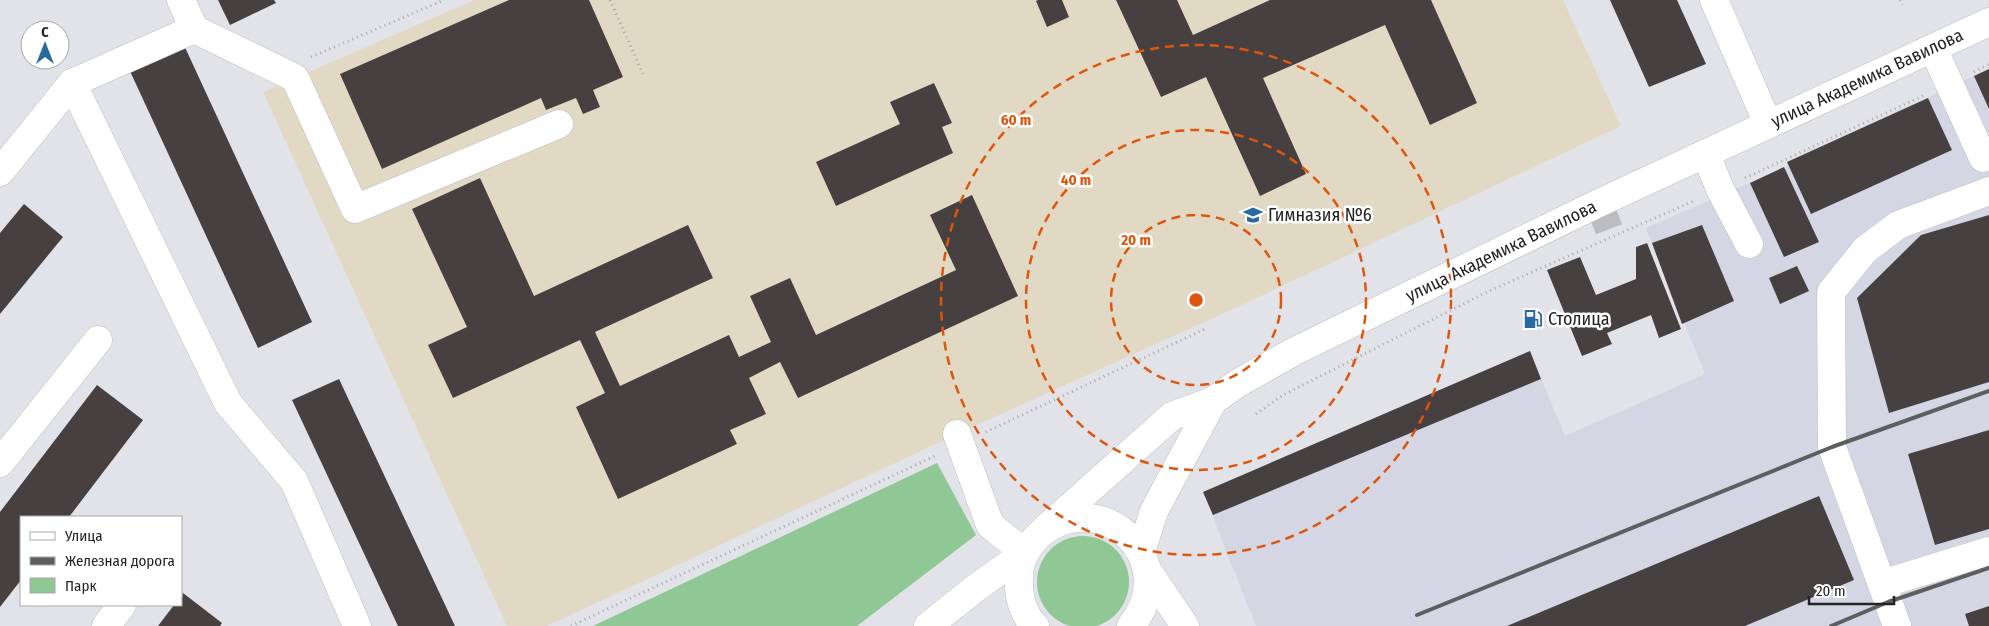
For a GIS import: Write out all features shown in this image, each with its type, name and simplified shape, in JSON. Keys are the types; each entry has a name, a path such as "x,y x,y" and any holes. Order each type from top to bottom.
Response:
{"street":[{"path":"181,0 194,29 295,78 355,209 559,124"},
{"path":"1714,0 1768,124"},
{"name":"улица Академика Вавилова","path":"1025,553 1044,530 1172,416 1213,401 1238,383 1295,351 1599,203 1989,22"},
{"path":"0,172 72,83 194,29"},
{"path":"1933,48 1983,158 1989,155"},
{"path":"72,83 228,403 294,481 357,626"},
{"path":"1706,154 1720,189 1748,244"},
{"path":"1897,626 1832,447 1831,292 1865,250 1898,225 1989,191"},
{"path":"0,464 98,340"},
{"path":"1131,626 1140,614 1148,593 1145,562 1154,511 1213,401"},
{"path":"959,439 990,525 1025,553"},
{"path":"1044,530 1065,520 1087,517 1109,523 1128,534 1184,626"},
{"path":"1882,584 1989,552"},
{"path":"928,626 977,587 1025,553"},
{"path":"1025,553 1019,571 1018,589 1023,607 1035,626"},
{"path":"106,626 121,606"}],"path":[{"path":"305,56 314,57 444,0"},
{"path":"610,0 643,74"},
{"path":"1900,0 1902,5"},
{"path":"1256,414 1283,395 1489,291 1720,189 1950,84 1989,64"},
{"path":"571,626 959,439 1207,328"}],"shaded area":[{"path":"474,0 1563,0 1621,126 1242,305 957,434 547,626 507,626 263,92"},
{"path":"1989,69 1989,626 1256,626 1203,492 1530,351 1565,436 1705,374 1646,228 1788,166 1787,162"}],"green space":[{"path":"937,463 976,535 857,626 593,626"},
{"path":"1083,536 1101,539 1116,549 1126,564 1129,582 1126,600 1116,615 1101,625 1074,627 1065,625 1050,615 1040,600 1037,582 1040,564 1050,549 1065,539"}],"building":[{"path":"218,0 274,0 276,3 230,25"},
{"path":"509,0 589,0 623,77 593,90 600,107 583,114 576,98 546,110 541,98 382,169 340,74"},
{"path":"1062,0 1069,17 1047,27 1036,1"},
{"path":"1116,0 1177,0 1193,35 1270,0 1431,0 1477,103 1430,125 1385,25 1263,78 1306,174 1260,196 1206,77 1161,97"},
{"path":"1610,0 1677,0 1706,64 1649,87"},
{"path":"183,43 312,322 258,348 129,69"},
{"path":"1989,69 1989,109 1974,76"},
{"path":"934,83 952,123 942,127 953,153 836,206 816,162 900,124 890,102"},
{"path":"1928,98 1952,150 1811,214 1787,162"},
{"path":"1784,167 1819,242 1784,257 1750,183"},
{"path":"480,178 534,296 688,225 713,278 595,332 620,386 729,335 739,357 771,342 750,296 790,278 816,335 956,270 930,215 972,195 1018,296 798,398 780,362 749,378 766,414 730,430 737,444 618,499 576,407 605,393 580,340 453,398 428,345 467,327 412,209"},
{"path":"24,204 63,237 0,314 0,233"},
{"path":"1989,215 1989,382 1889,413 1857,298 1921,235"},
{"path":"1702,225 1734,301 1682,324 1652,243"},
{"path":"1647,243 1681,329 1659,338 1651,315 1607,333 1612,344 1582,356 1547,270 1580,257 1596,295 1636,279 1636,247"},
{"path":"1797,266 1809,291 1780,304 1769,278"},
{"path":"1530,351 1541,379 1213,515 1203,492"},
{"path":"339,379 455,626 398,626 292,400"},
{"path":"97,385 143,420 70,516 20,516 20,581 0,607 0,512"},
{"path":"1989,430 1989,529 1935,545 1908,454"},
{"path":"1819,496 1854,580 1745,626 1507,626"},
{"path":"183,593 222,623 220,626 158,626 173,606 182,606"},
{"path":"1989,606 1989,626 1969,626 1965,614"}],"tunnel":[{"path":"1599,203 1612,237"}],"railway":[{"path":"1417,615 1832,447 1989,391"},
{"path":"1831,626 1888,602 1989,568"}],"place":[{"name":"Гимназия №6","path":"1253,215"},
{"name":"Столица","path":"1533,319"}]}
